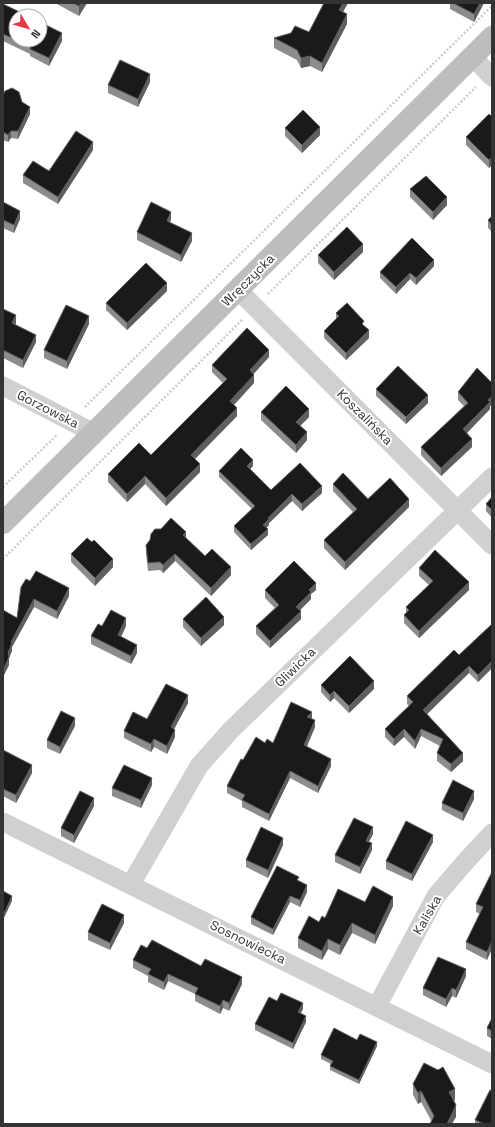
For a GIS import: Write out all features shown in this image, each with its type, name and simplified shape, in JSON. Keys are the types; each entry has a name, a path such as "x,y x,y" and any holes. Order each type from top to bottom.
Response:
{"main road":[{"name":"Wręczycka","path":"3,523 492,37"}],"street":[{"path":"472,56 486,80"},
{"name":"Koszalińska","path":"238,290 492,545"},
{"name":"Gorzowska","path":"3,386 94,433"},
{"name":"Gliwicka","path":"130,884 199,766 230,731 275,686 459,511 492,477"},
{"name":"Sosnowiecka","path":"3,822 492,1064"},
{"name":"Kaliska","path":"377,1006 436,896 492,834"}],"path":[{"path":"84,407 492,6"},
{"path":"266,296 486,80"},
{"path":"3,559 243,320"},
{"path":"3,488 62,430"}],"building":[{"path":"73,3 81,3 79,6"},
{"path":"324,3 343,3 339,10 347,14 322,63 310,56 301,58 297,50 274,38 291,33 295,26 309,32"},
{"path":"453,3 480,3 474,14"},
{"path":"3,4 11,8 8,8 8,36 3,34"},
{"path":"48,26 62,33 49,58 30,49 48,48"},
{"path":"120,60 150,74 138,99 108,85"},
{"path":"12,88 19,92 22,102 30,107 18,131 11,131 8,135 3,132 3,95 5,91"},
{"path":"303,110 320,127 302,145 285,128"},
{"path":"489,114 492,117 492,157 489,160 466,137"},
{"path":"76,131 93,142 58,197 23,175 33,161 49,171"},
{"path":"426,176 447,197 433,212 410,189"},
{"path":"3,202 20,211 14,225 3,220"},
{"path":"151,202 171,212 167,221 192,233 181,255 137,232"},
{"path":"492,216 492,225 488,220"},
{"path":"347,227 363,244 334,272 318,255"},
{"path":"412,238 434,260 416,278 410,273 396,287 380,272"},
{"path":"146,263 167,283 127,323 106,303"},
{"path":"347,303 364,321 362,324 369,330 346,353 324,331 339,316 336,313"},
{"path":"66,305 89,316 67,361 44,350"},
{"path":"3,309 16,315 12,323 36,335 23,360 3,350"},
{"path":"247,328 269,350 250,370 254,375 230,401 237,408 191,455 200,464 166,498 145,476 127,494 108,474 139,443 151,455 227,379 212,365"},
{"path":"398,366 428,395 406,417 376,389"},
{"path":"477,368 492,383 492,396 488,400 490,402 463,429 472,439 441,468 421,447 468,403 458,392"},
{"path":"286,386 309,409 296,422 307,432 296,445 261,412"},
{"path":"241,448 253,460 247,466 271,490 300,463 322,486 302,504 292,494 263,525 268,529 251,544 234,526 255,506 219,471"},
{"path":"343,473 368,499 390,478 409,499 345,562 324,540 357,509 333,484"},
{"path":"492,497 492,510 486,504"},
{"path":"171,518 186,532 183,535 205,556 212,549 231,567 211,588 175,554 163,565 160,562 148,563 146,545 150,540 151,534 155,529 161,529"},
{"path":"87,538 92,542 94,540 113,559 95,578 71,554"},
{"path":"435,550 469,582 419,631 404,615 409,610 406,607 433,581 419,568"},
{"path":"294,561 316,583 309,590 311,592 296,607 301,611 270,641 256,626 279,605 265,590"},
{"path":"36,571 69,588 57,611 34,599 11,642 12,643 8,653 9,657 4,668 3,610 17,618 21,587 26,579 30,581"},
{"path":"206,597 224,617 201,638 183,619"},
{"path":"111,610 126,618 118,635 137,645 131,656 91,636 98,624 102,626"},
{"path":"492,624 492,661 478,675 469,666 423,710 463,753 451,764 437,753 443,739 421,729 415,741 404,729 394,739 385,729 413,702 407,696 454,650 459,655"},
{"path":"350,656 374,681 349,706 334,691 330,695 321,685"},
{"path":"166,684 188,695 171,727 175,730 167,746 154,739 151,744 124,731 133,712 147,719"},
{"path":"291,702 312,712 307,717 315,720 304,745 331,759 318,786 290,771 269,814 242,800 245,795 227,786 241,759 243,760 256,737 265,743 267,739 273,743"},
{"path":"61,711 75,718 60,747 47,740"},
{"path":"3,750 32,765 16,795 3,789"},
{"path":"124,765 152,778 141,800 112,788"},
{"path":"453,780 474,791 463,813 442,803"},
{"path":"80,791 94,798 74,835 61,828"},
{"path":"354,818 373,827 366,841 372,843 360,867 335,855"},
{"path":"406,821 433,835 412,874 386,861"},
{"path":"261,827 283,838 268,870 246,860"},
{"path":"277,866 299,877 297,880 307,885 300,900 290,896 273,929 251,917"},
{"path":"492,872 492,941 487,952 466,942 483,907 476,904"},
{"path":"373,886 393,897 375,935 352,923 340,945 328,939 322,951 298,938 309,916 319,922 322,916 325,918 338,889 365,902"},
{"path":"3,891 12,896 3,916"},
{"path":"102,904 124,915 110,943 88,932"},
{"path":"152,940 201,966 205,959 242,977 229,1003 223,1000 220,1006 195,994 198,988 168,974 164,982 148,974 151,969 133,960 141,945 147,948"},
{"path":"438,957 466,969 456,990 452,988 446,999 423,988"},
{"path":"281,993 303,1003 298,1012 306,1016 293,1043 255,1024 269,997 277,1001"},
{"path":"492,1018 492,1031 487,1028"},
{"path":"334,1028 357,1040 360,1034 377,1042 359,1080 330,1066 333,1061 321,1055"},
{"path":"424,1063 438,1070 443,1067 455,1089 449,1092 456,1105 447,1124 430,1124 434,1116 421,1091 418,1093 413,1084"},
{"path":"490,1090 492,1091 492,1124 484,1124 475,1120"}]}
